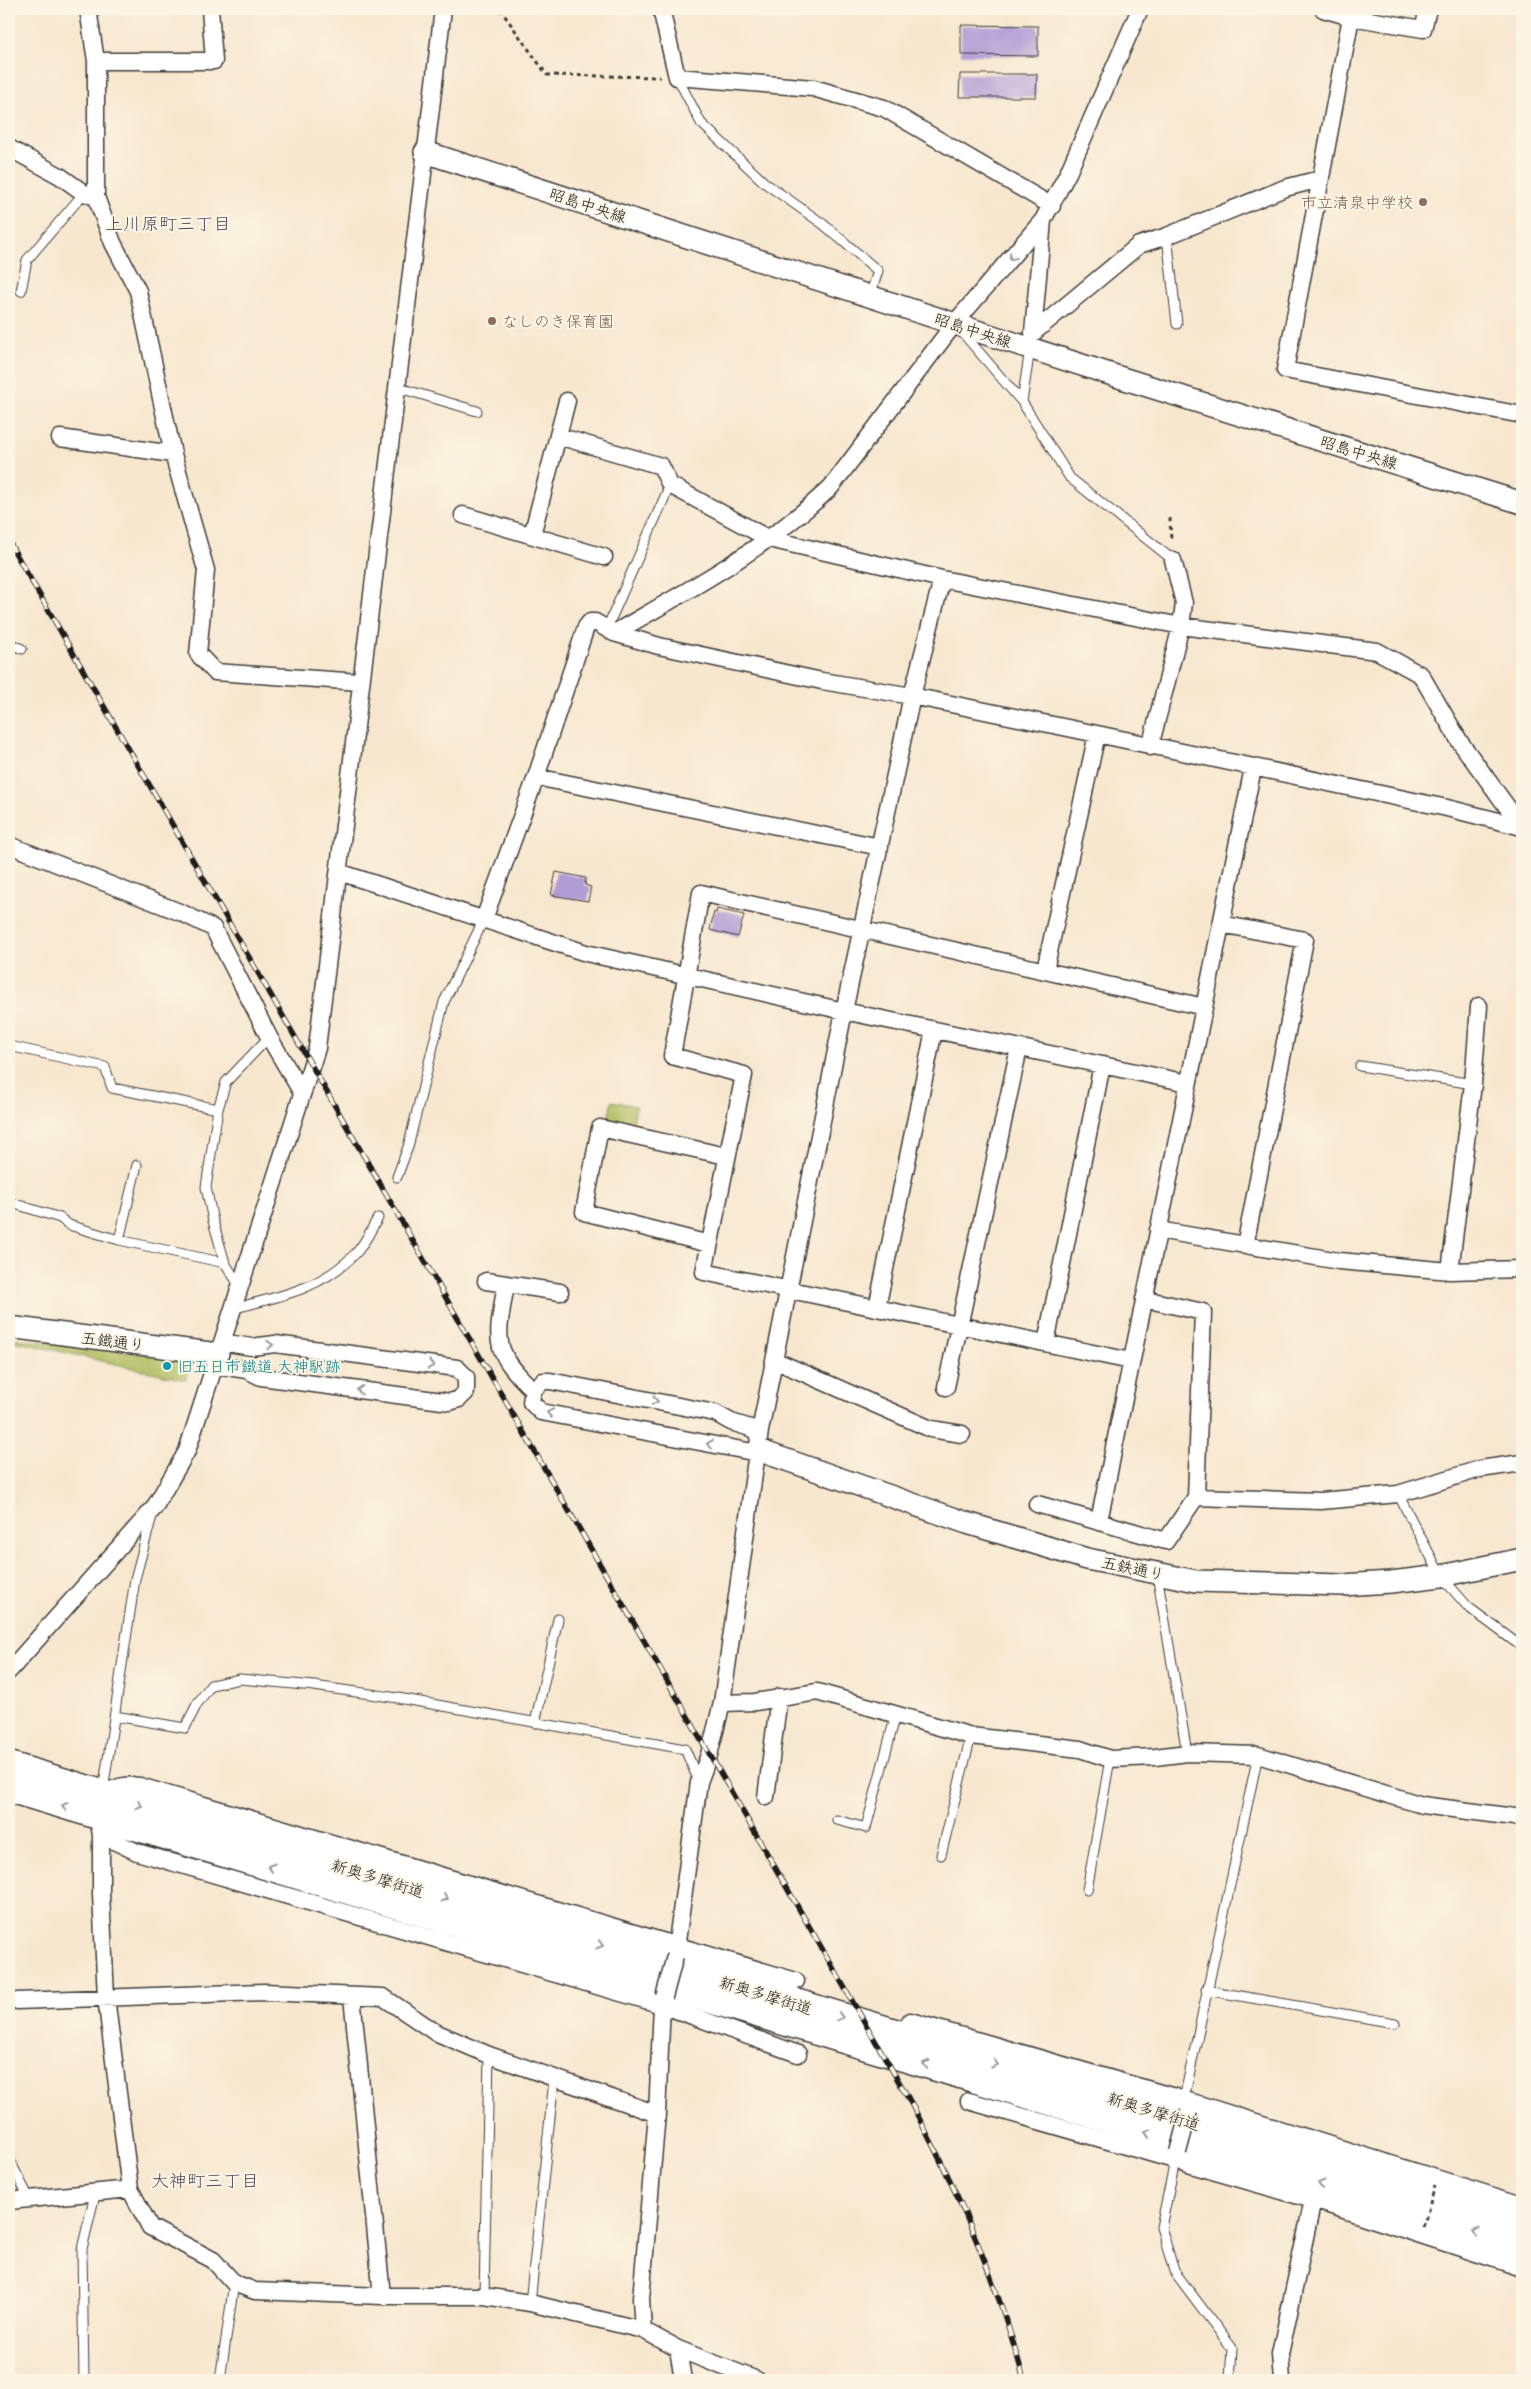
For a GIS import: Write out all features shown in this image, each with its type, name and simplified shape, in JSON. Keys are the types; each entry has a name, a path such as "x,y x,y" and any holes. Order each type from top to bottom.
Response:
{"main road":[{"name":"新奥多摩街道","path":"9,1765 100,1815 1246,2161 1456,2225 1522,2248"},
{"name":"新奥多摩街道","path":"9,1789 1291,2152 1522,2225"}],"street":[{"path":"88,9 96,61 90,195 138,291 173,454 206,570 198,654 215,672 360,682"},
{"path":"96,61 214,61 210,9"},
{"path":"9,1672 154,1508 188,1451 317,1048 443,9"},
{"path":"661,9 677,77 813,88 884,108 1052,206"},
{"path":"611,631 730,567 808,510 831,487 954,324 1043,220 1052,206 1140,9"},
{"path":"1323,9 1351,17 1423,29 1428,9"},
{"path":"1351,17 1285,370 1522,415"},
{"path":"9,148 90,195"},
{"name":"昭島中央線","path":"425,152 954,324 1032,341 1522,504"},
{"path":"1032,341 1140,245 1167,236 1285,188 1320,179"},
{"path":"1032,341 1043,220"},
{"path":"532,535 568,401"},
{"path":"558,436 661,466 670,485 769,539 942,579 1181,626 1377,651 1421,675 1460,742 1521,827"},
{"path":"60,438 173,454"},
{"path":"463,515 604,557"},
{"path":"1150,747 1181,626 1184,603 1173,560"},
{"path":"643,2330 641,2299 657,2114 663,2001 676,1951 699,1782 709,1755 722,1703 759,1445 774,1360 844,1011 912,696 942,579"},
{"path":"484,919 536,777 586,627 590,622 595,622 611,631 659,646 812,679 912,696 1097,734 1150,747 1447,808 1521,827"},
{"path":"1045,970 1097,734"},
{"path":"1099,1521 1253,768"},
{"path":"536,777 880,847"},
{"path":"9,845 182,913 213,928 269,1037 302,1093"},
{"path":"339,872 586,953 686,977 1188,1083"},
{"path":"1131,1361 704,1272 744,1074 672,1056 701,893 1204,1007"},
{"path":"1221,924 1305,940 1245,1246"},
{"path":"1450,1271 1473,1084 1479,1006"},
{"path":"877,1308 934,1030"},
{"path":"946,1387 1019,1048"},
{"path":"1046,1343 1102,1065"},
{"path":"709,1244 584,1212 600,1128 726,1156"},
{"path":"1158,1230 1339,1261 1450,1271 1522,1269"},
{"path":"486,1281 560,1292"},
{"path":"506,1284 499,1329 501,1351 513,1370 533,1390"},
{"path":"1037,1504 1166,1541 1196,1497 1203,1312 1144,1299"},
{"name":"五鐵通り","path":"9,1327 218,1354"},
{"path":"275,1344 457,1368 466,1377 466,1392 459,1399 450,1402 261,1377 218,1354 275,1344"},
{"path":"774,1360 931,1429 962,1434"},
{"path":"543,1381 550,1381 714,1413 731,1422 759,1445 541,1412 531,1402 533,1390 543,1381"},
{"name":"五鉄通り","path":"759,1445 967,1523 1087,1559 1196,1581 1342,1585 1441,1576 1522,1559"},
{"path":"1196,1497 1321,1501 1398,1494 1480,1469 1522,1462"},
{"path":"722,1703 755,1702 817,1692 971,1736 1080,1749 1110,1759 1155,1757 1187,1753 1258,1755 1422,1805 1522,1818"},
{"path":"766,1797 779,1697"},
{"path":"757,2380 678,2349 643,2330 530,2303 484,2296 382,2296 255,2291 234,2283 213,2260 150,2227 130,2189 106,1998 101,1894 100,1815 115,1787 126,1785 140,1786 676,1951 796,1981"},
{"path":"100,1815 138,1852 663,2001 798,2054"},
{"path":"17,2001 264,1992 383,1998 435,2032 489,2056 657,2114"},
{"path":"352,1996 382,2296"},
{"path":"910,2020 1522,2205"},
{"path":"969,2101 1176,2156 1522,2268"},
{"path":"1176,2156 1188,2104"},
{"path":"9,2202 130,2189"},
{"path":"1282,2380 1280,2354 1312,2200"},
{"path":"678,2349 683,2380"}],"lane":[{"path":"677,77 701,122 708,129 765,182 823,224 878,272 870,296"},
{"path":"21,291 27,260 90,195"},
{"path":"1167,236 1177,324"},
{"path":"954,324 1022,402 1070,478 1173,560"},
{"path":"1022,402 1032,341"},
{"path":"396,388 477,410"},
{"path":"611,631 670,485"},
{"path":"9,644 22,649"},
{"path":"397,1177 408,1147 444,1002 484,919"},
{"path":"241,1289 225,1263 213,1221 206,1186 218,1109 226,1082 269,1037"},
{"path":"9,1046 105,1067 112,1088 218,1109"},
{"path":"1360,1066 1473,1084"},
{"path":"119,1240 137,1165"},
{"path":"9,1202 60,1218 70,1225 119,1240 225,1263"},
{"path":"235,1308 303,1290 328,1278 357,1252 378,1218"},
{"path":"1398,1494 1441,1576 1468,1607 1522,1647"},
{"path":"100,1815 135,1579 154,1508"},
{"path":"1157,1574 1187,1753"},
{"path":"535,1723 558,1618"},
{"path":"115,1716 185,1728 197,1704 211,1685 240,1679 314,1686 398,1698 685,1749 699,1782"},
{"path":"837,1820 866,1828 896,1714"},
{"path":"941,1856 971,1736"},
{"path":"1188,2104 1206,1990 1258,1755"},
{"path":"1087,1890 1110,1759"},
{"path":"1206,1990 1395,2022"},
{"path":"484,2296 489,2056"},
{"path":"530,2303 554,2080"},
{"path":"1176,2156 1161,2226 1174,2271 1232,2348 1230,2380"},
{"path":"9,2159 30,2200"},
{"path":"84,2380 82,2249 95,2194"},
{"path":"220,2380 234,2283"}],"path":[{"path":"500,9 546,75 677,77"},
{"path":"1423,2226 1435,2186"}],"green space":[{"path":"612,1101 636,1106 632,1130 607,1123"},
{"path":"9,1338 190,1359 186,1380 9,1340"}],"building":[{"path":"961,25 1038,26 1038,56 961,55"},
{"path":"960,74 1037,74 1036,97 959,97"},
{"path":"556,872 586,878 585,885 591,887 588,901 551,895"},
{"path":"717,909 744,915 738,937 710,930 714,912 716,913"}],"railway":[{"path":"9,542 906,2094 942,2163 974,2234 1001,2306 1024,2380"}],"place":[{"name":"市立清泉中学校","path":"1423,202"},
{"name":"なしのき保育園","path":"492,321"},
{"name":"旧五日市鐵道 大神駅跡","path":"167,1366"}],"district":[{"name":"上川原町三丁目","path":"168,223"},
{"name":"大神町三丁目","path":"205,2180"}]}
